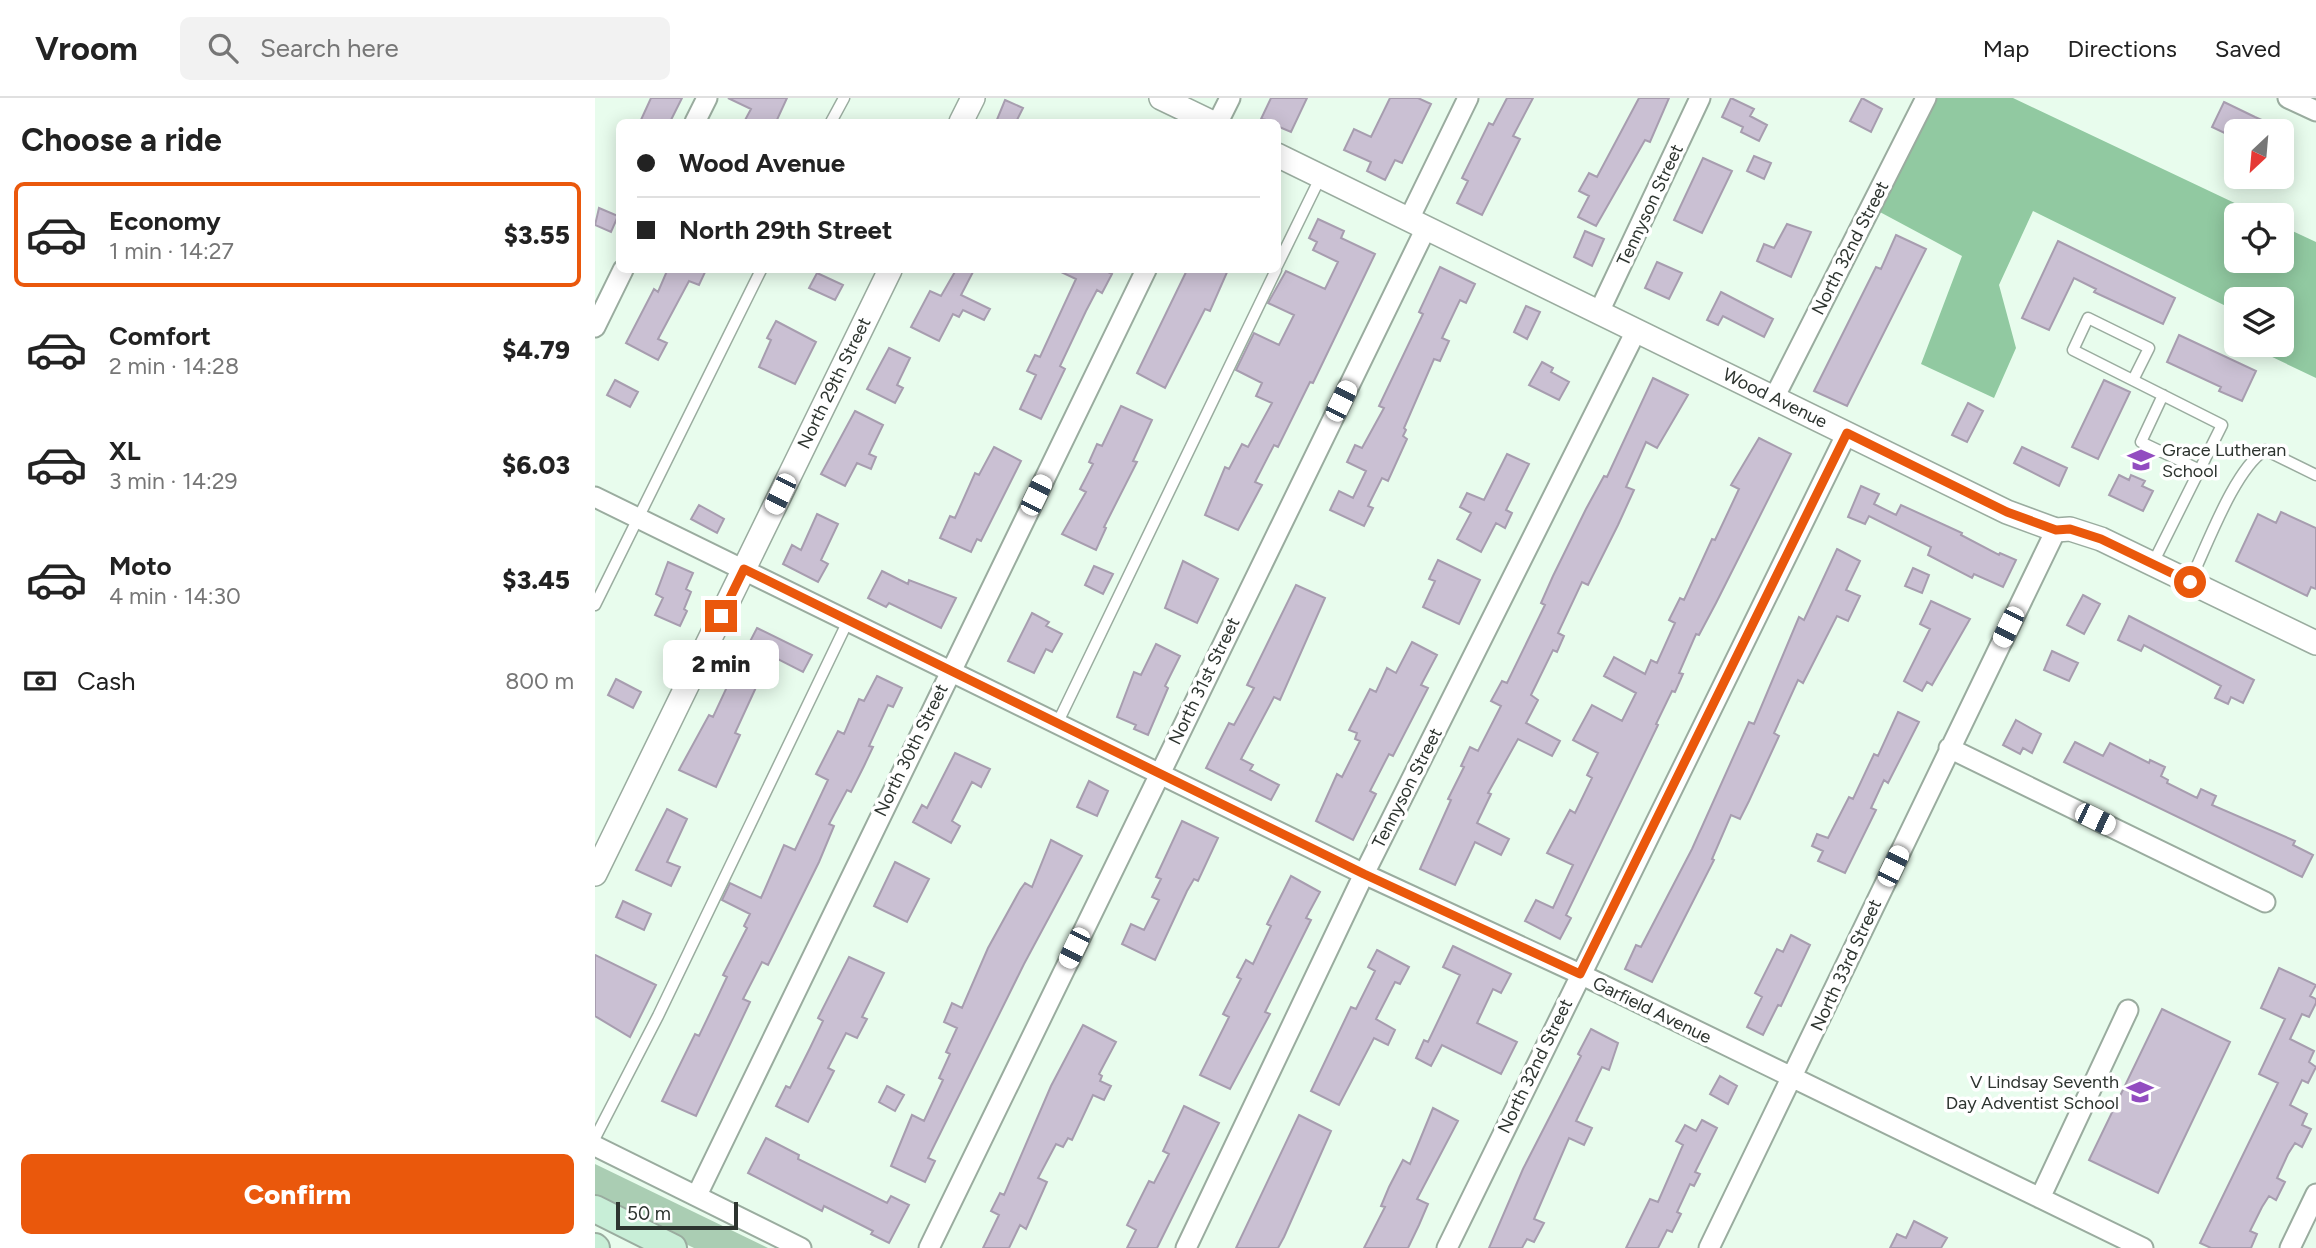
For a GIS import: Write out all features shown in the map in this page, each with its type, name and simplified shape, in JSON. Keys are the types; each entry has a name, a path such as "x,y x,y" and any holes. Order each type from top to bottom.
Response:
{"main road":[{"path":"595,1209 673,1248"}],"street":[{"path":"697,119 708,98"},
{"path":"962,119 973,98"},
{"path":"1161,98 1205,119"},
{"path":"1220,119 1230,98"},
{"name":"North 31st Street","path":"929,1248 1158,774 1417,223 1468,98"},
{"name":"Tennyson Street","path":"1599,312 1700,98"},
{"name":"North 32nd Street","path":"1774,398 1926,98"},
{"path":"2288,98 2316,111"},
{"name":"Wood Avenue","path":"1281,157 2007,512 2056,530 2070,529 2101,539 2316,643"},
{"path":"595,327 622,273"},
{"name":"North 29th Street","path":"595,874 889,273"},
{"name":"North 30th Street","path":"697,1195 1145,273"},
{"name":"Tennyson Street","path":"1186,1248 1364,874 1636,331"},
{"name":"North 32nd Street","path":"1447,1248 1847,433"},
{"name":"Garfield Avenue","path":"595,497 1364,874 1580,974 2143,1248"},
{"name":"North 33rd Street","path":"1709,1248 2056,530"},
{"path":"1949,748 2266,902"},
{"path":"2040,1198 2128,1010"},
{"path":"595,1146 801,1248"},
{"path":"2290,1248 2316,1194"}],"lane":[{"path":"833,119 845,98"},
{"path":"1281,260 1321,176"},
{"path":"595,605 636,517 759,273"},
{"path":"1057,724 1275,273"},
{"path":"2133,380 2149,348 2088,318 2073,350 2133,380 2223,425 2152,565"},
{"path":"2163,395 2141,442 2200,470"},
{"path":"2190,582 2240,478 2255,456 2265,450 2316,475"},
{"path":"595,1138 658,1016 848,621"}],"green space":[{"path":"1935,98 2013,98 2235,203 2224,203 2224,273 2294,273 2294,232 2316,242 2316,378 2272,357 2294,357 2294,287 2224,287 2224,305 2033,211 1999,285 2016,348 1994,398 1921,364 1962,256 1878,211"},
{"path":"595,1164 768,1248 694,1248 595,1200"}],"building":[{"path":"651,98 682,98 672,119 641,119"},
{"path":"728,98 787,98 777,119 746,119 751,109"},
{"path":"1271,98 1307,98 1291,132 1281,128 1281,119 1261,119"},
{"path":"1390,98 1418,98 1431,104 1402,163 1395,160 1385,180 1367,171 1371,162 1344,150 1354,129 1371,137"},
{"path":"1507,98 1533,98 1513,136 1520,139 1482,215 1457,203 1468,181 1462,178 1489,123 1493,125"},
{"path":"1639,98 1669,98 1650,142 1645,140 1596,226 1578,217 1589,196 1579,191 1589,173 1597,177"},
{"path":"1731,98 1754,109 1750,116 1767,125 1759,141 1741,132 1743,127 1722,117"},
{"path":"1862,98 1882,109 1871,132 1850,121"},
{"path":"1005,100 1023,108 1018,119 997,119"},
{"path":"2224,102 2260,119 2224,119 2224,133 2212,127"},
{"path":"1754,156 1771,163 1764,179 1747,171"},
{"path":"1703,158 1732,171 1702,233 1674,220"},
{"path":"599,208 616,215 611,232 595,225"},
{"path":"1318,219 1344,231 1341,238 1375,254 1313,383 1310,382 1278,447 1274,445 1255,482 1262,485 1238,530 1205,515 1225,467 1229,469 1242,444 1248,447 1272,403 1256,396 1262,383 1236,370 1254,333 1279,345 1294,315 1268,303 1286,271 1325,289 1338,262 1313,250 1317,242 1309,238"},
{"path":"1787,224 1811,232 1791,277 1757,261 1764,244 1774,248"},
{"path":"1585,231 1604,239 1592,266 1574,257"},
{"path":"1896,235 1926,249 1847,406 1814,391 1876,267 1881,269"},
{"path":"2058,241 2175,298 2163,324 2094,292 2096,289 2074,278 2049,330 2022,318"},
{"path":"1657,262 1682,273 1669,299 1645,288"},
{"path":"1440,267 1475,284 1466,303 1460,300 1442,338 1449,341 1440,361 1434,359 1404,428 1406,430 1403,436 1407,439 1388,481 1382,478 1368,506 1373,508 1364,526 1330,510 1339,491 1353,498 1366,471 1347,462 1355,445 1362,448 1384,408 1379,406 1423,314 1419,312"},
{"path":"666,273 705,273 699,285 689,281 658,339 667,343 658,360 626,343 654,289 658,292"},
{"path":"817,273 843,285 835,300 809,288"},
{"path":"954,273 972,273 961,295 990,309 984,320 963,310 959,317 953,314 939,341 911,327 930,291 941,296"},
{"path":"1063,273 1112,274 1102,293 1097,290 1086,311 1060,366 1065,369 1041,419 1020,409 1036,375 1027,371 1035,355 1040,357 1076,279"},
{"path":"1186,273 1227,273 1210,311 1205,309 1165,388 1137,373"},
{"path":"1721,292 1773,319 1764,337 1723,316 1718,325 1707,320"},
{"path":"1526,306 1540,312 1527,339 1514,332"},
{"path":"776,321 816,342 795,384 759,367 771,340 767,338"},
{"path":"2179,335 2256,371 2242,401 2219,391 2221,387 2167,362"},
{"path":"889,348 910,358 897,385 903,388 895,403 867,389"},
{"path":"1542,362 1553,368 1551,372 1569,382 1559,400 1529,385"},
{"path":"1653,378 1688,395 1657,448 1646,442 1626,487 1634,490 1588,585 1582,582 1558,633 1564,636 1557,652 1553,650 1531,695 1538,700 1526,723 1560,741 1552,756 1518,739 1488,793 1491,794 1477,823 1509,839 1501,855 1475,842 1455,885 1420,869 1451,800 1448,799 1464,767 1461,766 1470,747 1478,751 1501,706 1491,701 1502,681 1507,683 1545,605 1541,603 1553,576 1604,476 1607,477"},
{"path":"615,380 638,392 630,407 607,395"},
{"path":"2104,380 2130,392 2098,459 2072,447"},
{"path":"1968,403 1983,411 1967,442 1952,435"},
{"path":"1121,406 1152,420 1133,461 1137,462 1104,527 1106,528 1096,550 1062,534 1086,492 1080,489 1093,464 1089,462 1097,444 1102,446"},
{"path":"855,411 883,425 869,454 876,457 871,469 857,463 845,486 821,474"},
{"path":"1759,438 1791,454 1716,603 1699,635 1696,634 1679,673 1683,674 1675,692 1672,691 1566,915 1571,918 1560,939 1525,921 1536,900 1553,908 1573,865 1547,853 1570,810 1575,813 1592,778 1587,775 1598,753 1573,740 1592,705 1622,721 1636,693 1604,676 1614,657 1645,674 1651,660 1657,663 1675,623 1669,620 1680,598 1684,600 1712,539 1715,540 1739,489 1731,485"},
{"path":"994,447 1021,461 981,541 977,539 971,552 940,538 950,516 955,518 975,473 979,475"},
{"path":"2022,447 2067,468 2059,486 2014,463"},
{"path":"1507,454 1529,464 1506,510 1512,513 1505,528 1496,523 1481,552 1457,539 1471,513 1460,507 1467,493 1484,500"},
{"path":"2119,475 2129,480 2131,475 2145,481 2142,486 2153,491 2143,511 2109,495"},
{"path":"1861,486 1879,494 1874,504 1896,515 1901,505 1962,533 1961,535 1999,555 2000,553 2016,560 2003,587 1974,574 1972,578 1928,555 1931,547 1869,516 1865,524 1848,517"},
{"path":"699,505 724,519 717,533 691,519"},
{"path":"2281,512 2316,528 2316,589 2311,587 2307,596 2236,561 2258,514 2276,523"},
{"path":"817,514 838,524 821,560 828,564 818,582 783,564 792,545 801,550"},
{"path":"1837,549 1860,561 1846,590 1860,596 1848,621 1837,616 1803,683 1798,680 1774,733 1779,736 1749,801 1740,819 1731,815 1712,859 1714,860 1652,982 1625,969 1636,945 1641,947 1692,849 1749,722 1754,724 1799,617 1804,620"},
{"path":"1438,560 1480,580 1459,624 1423,607 1435,581 1429,579"},
{"path":"1183,561 1218,579 1197,623 1165,608"},
{"path":"668,562 693,573 686,589 691,592 684,609 687,611 680,626 655,615 663,598 656,594"},
{"path":"1094,566 1113,574 1103,594 1085,585"},
{"path":"1913,568 1929,575 1922,593 1905,586"},
{"path":"882,571 908,584 909,580 956,598 941,628 889,603 886,607 868,598"},
{"path":"1296,585 1325,598 1280,700 1274,697 1241,759 1253,765 1250,770 1279,785 1271,800 1206,768 1229,723 1234,725 1254,688 1247,685"},
{"path":"2083,595 2100,604 2084,634 2067,625"},
{"path":"1931,601 1970,619 1932,685 1927,682 1922,691 1904,681 1930,629 1920,624"},
{"path":"1032,613 1049,622 1046,626 1062,634 1052,652 1046,649 1034,673 1008,661"},
{"path":"2129,616 2254,680 2243,703 2231,697 2228,704 2215,698 2221,686 2144,645 2141,651 2118,640"},
{"path":"757,628 812,655 803,672 776,658 763,686 758,683 735,733 740,735 716,787 679,770 709,715 713,717 734,672 730,670 737,655 742,657"},
{"path":"1412,642 1437,655 1421,685 1428,688 1393,756 1389,754 1370,791 1376,794 1353,840 1316,821 1337,774 1342,777 1360,741 1355,739 1357,733 1349,730 1370,689 1376,692 1387,668 1396,673"},
{"path":"1156,644 1180,656 1165,686 1168,688 1148,735 1134,729 1136,725 1117,717 1134,672 1141,675"},
{"path":"2052,651 2078,663 2069,681 2044,670"},
{"path":"877,676 902,688 893,707 888,705 869,746 873,747 864,766 851,792 847,790 829,824 834,826 819,862 768,965 762,962 743,999 750,1002 696,1116 662,1101 695,1034 699,1036 727,977 723,975 747,928 744,926 750,914 722,900 730,883 761,898 784,845 795,850 828,780 816,774 838,731 844,734 859,699 864,701"},
{"path":"616,679 641,692 633,708 608,695"},
{"path":"1898,712 1919,722 1888,783 1884,780 1871,808 1876,810 1845,873 1818,861 1823,851 1812,846 1817,834 1828,838 1849,797 1853,799 1874,754 1878,756"},
{"path":"2016,720 2041,734 2032,753 2023,748 2020,754 2003,745"},
{"path":"2075,742 2103,756 2110,743 2149,763 2150,760 2165,767 2161,776 2168,780 2167,783 2197,798 2201,789 2216,796 2212,805 2295,841 2293,845 2313,855 2302,877 2064,762"},
{"path":"955,753 990,769 981,787 972,782 952,821 960,826 951,843 913,822 922,805 927,808"},
{"path":"1089,781 1108,791 1097,816 1077,807"},
{"path":"667,809 687,819 667,862 680,867 671,886 636,870"},
{"path":"1182,821 1218,838 1198,881 1194,879 1187,891 1155,960 1122,944 1131,924 1144,930 1159,900 1152,897 1161,879 1156,877"},
{"path":"1051,840 1082,856 1024,964 928,1158 935,1161 925,1182 891,1166 912,1115 924,1121 943,1080 939,1078 950,1054 946,1052 957,1028 944,1022 952,1003 962,1008 988,948 1020,890 1025,883 1032,887"},
{"path":"895,862 929,879 907,922 874,906"},
{"path":"1291,876 1320,892 1306,918 1311,920 1265,1012 1270,1014 1230,1089 1200,1075 1229,1017 1223,1014 1241,979 1237,977 1246,960 1253,964 1271,926 1267,924"},
{"path":"623,901 651,914 644,930 616,917"},
{"path":"1791,935 1810,945 1781,1006 1778,1005 1763,1035 1747,1027 1762,997 1755,993 1777,949 1783,952"},
{"path":"1453,946 1511,974 1501,993 1493,989 1477,1023 1517,1042 1501,1074 1442,1045 1431,1066 1416,1058 1424,1040 1428,1042 1460,975 1443,967"},
{"path":"1377,950 1409,967 1400,984 1395,982 1376,1019 1395,1030 1388,1045 1374,1038 1339,1105 1311,1091 1351,1007 1356,1009 1375,971 1368,967"},
{"path":"595,955 656,985 630,1037 595,1016"},
{"path":"849,957 884,973 862,1017 867,1019 857,1038 846,1033 828,1068 834,1071 808,1122 776,1106 786,1086 790,1088 810,1048 823,1021 818,1018"},
{"path":"2279,968 2316,985 2310,996 2316,999 2316,1003 2309,1017 2302,1014 2290,1039 2314,1051 2309,1062 2316,1067 2308,1083 2302,1080 2290,1105 2307,1114 2302,1125 2311,1129 2302,1147 2295,1143 2288,1154 2277,1178 2285,1182 2276,1200 2269,1196 2262,1207 2250,1231 2257,1234 2251,1248 2211,1248 2200,1243 2278,1083 2259,1074 2285,1019 2261,1008"},
{"path":"2162,1009 2230,1042 2158,1193 2089,1160"},
{"path":"1083,1025 1116,1042 1099,1074 1102,1076 1100,1081 1111,1086 1104,1100 1093,1095 1072,1140 1068,1138 1063,1147 1056,1144 1038,1178 1047,1182 1026,1229 1020,1225 1009,1248 983,1248 999,1215 991,1211 1000,1193 1004,1195 1051,1086"},
{"path":"1591,1029 1618,1043 1609,1070 1602,1067 1576,1121 1592,1128 1584,1145 1569,1138 1534,1219 1544,1223 1534,1242 1527,1239 1522,1248 1489,1248 1523,1169 1581,1056 1578,1054"},
{"path":"1720,1076 1737,1086 1728,1104 1710,1094"},
{"path":"887,1086 904,1095 895,1111 879,1102"},
{"path":"1184,1106 1219,1123 1157,1248 1127,1248 1136,1230 1127,1225 1149,1181 1154,1183 1169,1154 1163,1151"},
{"path":"1433,1108 1458,1121 1417,1199 1428,1204 1408,1248 1364,1248 1385,1207 1381,1206 1389,1187 1403,1160 1410,1164"},
{"path":"1299,1115 1331,1131 1284,1237 1278,1248 1236,1248"},
{"path":"1702,1120 1717,1128 1695,1172 1700,1174 1694,1186 1690,1184 1677,1212 1681,1214 1672,1232 1667,1230 1658,1248 1626,1248 1650,1199 1658,1202 1683,1145 1676,1141 1685,1125 1696,1131"},
{"path":"766,1138 799,1155 798,1159 887,1203 891,1196 909,1205 889,1243 871,1234 873,1231 824,1206 822,1211 748,1173"},
{"path":"1914,1221 1947,1238 1941,1248 1890,1248 1897,1234 1906,1238"}],"place":[{"name":"Grace Lutheran School","path":"2141,460"},
{"name":"V Lindsay Seventh Day Adventist School","path":"2140,1092"}],"route":[{"path":"721,616 744,569 1364,874 1580,974 1847,433 2007,512 2056,530 2070,529 2101,539 2190,582"}]}
